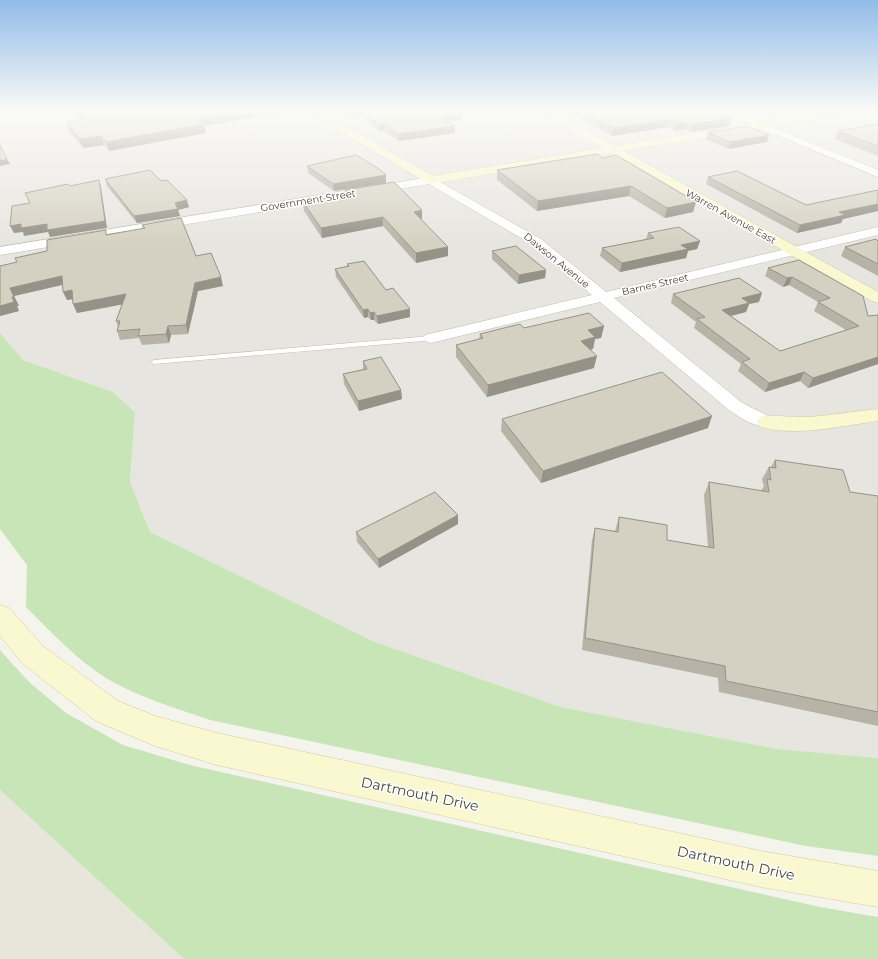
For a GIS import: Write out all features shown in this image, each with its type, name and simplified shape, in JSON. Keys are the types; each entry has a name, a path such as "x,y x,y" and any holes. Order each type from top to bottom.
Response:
{"street":[{"name":"Dawson Avenue","path":"388,155 525,234 745,413 767,422"},
{"name":"Government Street","path":"0,250 583,155"},
{"name":"Warren Avenue East","path":"621,155 878,298"},
{"path":"830,155 878,174"},
{"name":"Barnes Street","path":"431,338 878,231"},
{"path":"767,422 785,425 802,424 878,415"},
{"name":"Dartmouth Drive","path":"0,616 33,655 107,711 155,731 217,749 761,869 878,889"}],"lane":[{"path":"154,362 431,338"}],"shaded area":[{"path":"0,155 878,155 878,758 777,749 561,707 375,642 150,532 130,483 135,412 113,392 23,360 0,333"},
{"path":"0,790 184,959 0,959"}],"green space":[{"path":"0,333 23,360 113,392 135,412 130,482 150,532 375,642 561,707 777,749 878,758 878,856 806,846 210,720 131,691 106,678 74,654 26,607 27,565 0,529"},
{"path":"0,650 29,682 66,713 123,745 190,765 820,907 878,917 878,959 184,959 0,790"}],"building":[{"path":"0,155 5,155 7,159 0,161"},
{"path":"356,155 386,175 333,184 307,166"},
{"path":"592,155 598,155 603,158 616,155 696,202 667,208 631,186 538,201 497,170"},
{"path":"150,170 161,181 167,180 187,200 175,203 178,209 134,216 105,179"},
{"path":"737,171 806,205 878,190 878,204 839,212 845,215 800,225 708,177"},
{"path":"99,180 105,221 47,230 47,224 21,228 21,224 10,226 12,206 30,203 25,193 68,184 70,186"},
{"path":"394,182 422,210 414,212 448,247 416,253 383,217 321,228 303,202 351,194 345,190"},
{"path":"181,218 196,256 211,253 221,277 195,283 186,325 168,326 166,334 138,336 140,329 117,331 120,321 116,321 126,294 73,304 72,290 63,292 62,276 10,288 14,297 12,297 14,302 0,306 0,266 17,262 15,258 47,251 47,240 106,230 106,235 145,228 142,225"},
{"path":"679,227 700,241 681,245 688,249 622,263 602,248 654,238 648,233"},
{"path":"876,239 878,241 878,264 845,247"},
{"path":"516,246 546,270 519,275 492,251"},
{"path":"799,260 863,296 868,316 878,315 878,357 813,378 804,372 769,383 742,362 750,359 697,319 705,317 673,294 739,278 762,293 742,298 749,303 722,310 780,351 859,326 818,302 830,298 792,277 787,278 768,268"},
{"path":"364,261 386,290 393,288 410,309 377,316 374,312 370,313 368,309 363,310 335,269 349,266 347,264"},
{"path":"589,313 604,326 588,330 595,337 581,341 597,356 488,385 456,345 483,338 480,334 520,324 524,328"},
{"path":"381,357 401,390 358,401 343,374 367,369 363,361"},
{"path":"662,372 712,416 543,471 502,419"},
{"path":"775,460 843,470 850,492 878,496 878,712 726,681 725,666 585,638 595,528 618,532 619,517 667,525 667,540 714,548 709,482 769,492 767,479 771,480 769,467 776,468"},
{"path":"435,492 458,515 378,559 356,532"}]}
